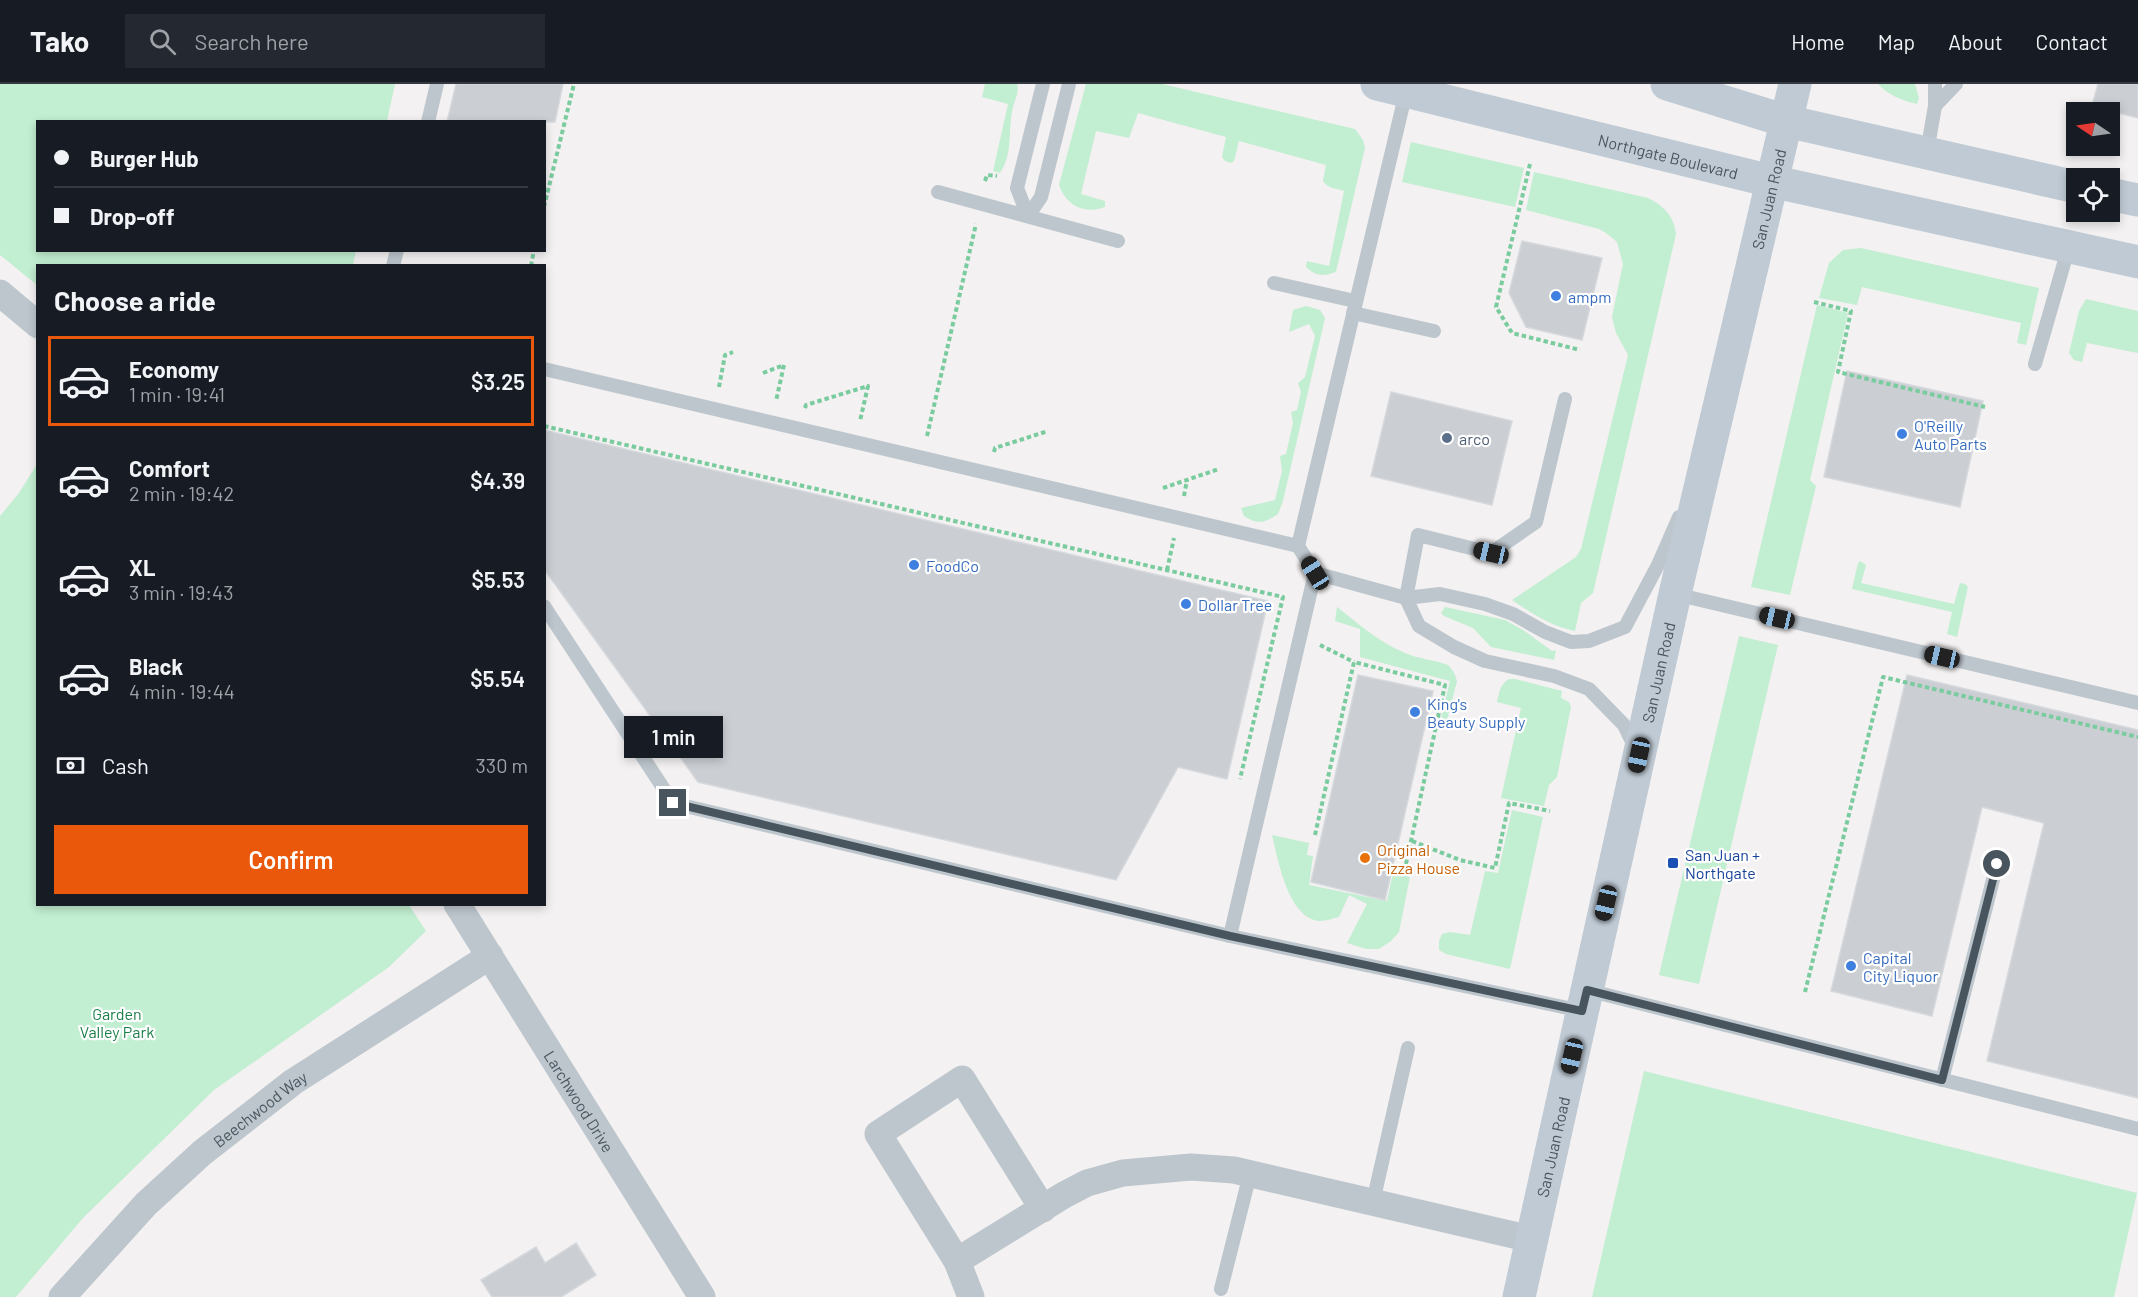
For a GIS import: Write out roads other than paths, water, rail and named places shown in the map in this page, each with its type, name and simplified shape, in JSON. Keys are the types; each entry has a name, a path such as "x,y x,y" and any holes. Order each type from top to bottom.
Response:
{"main road":[{"path":"1667,84 1786,121 2066,185"},
{"name":"San Juan Road","path":"1519,1297 1675,594 1795,84"},
{"name":"Northgate Boulevard","path":"1391,88 1771,181 2069,246 2131,255"},
{"path":"2120,196 2138,200"}],"street":[{"path":"0,292 36,323"},
{"name":"Larchwood Drive","path":"458,906 702,1297"},
{"name":"Beechwood Way","path":"62,1297 146,1204 203,1152 293,1082 490,956"},
{"path":"971,1297 957,1261 878,1134 962,1079 1043,1209"},
{"path":"957,1261 1064,1195 1087,1184 1123,1173 1191,1167 1234,1170 1531,1239"}],"lane":[{"path":"428,120 437,84"},
{"path":"1028,216 1017,188 1043,84"},
{"path":"1028,216 1041,197 1069,84"},
{"path":"1928,84 1935,106"},
{"path":"1928,152 1935,106 1935,84"},
{"path":"1935,106 1942,84"},
{"path":"1935,106 1956,84"},
{"path":"1298,546 1354,307 1391,88"},
{"path":"938,192 1118,241"},
{"path":"2035,364 2069,246"},
{"path":"1274,283 1434,331"},
{"path":"546,369 1298,546 1315,573 1406,598 1440,594 1485,604 1513,614 1545,632 1571,642 1589,641 1625,627 1658,565 1707,455"},
{"path":"1565,399 1536,522 1491,553 1418,535 1406,598 1419,626 1454,647 1485,661 1554,676 1589,689 1624,725 1639,755"},
{"path":"1230,936 1315,573"},
{"path":"1675,594 2138,703"},
{"path":"546,609 673,803 1230,936 1584,1001 1942,1080 2138,1129"},
{"path":"1942,1080 1997,864"},
{"path":"1373,1202 1408,1048"},
{"path":"1221,1290 1250,1174"}],"place":[{"name":"ampm","path":"1556,296"},
{"name":"O'Reilly Auto Parts","path":"1902,434"},
{"name":"arco","path":"1447,438"},
{"name":"FoodCo","path":"914,565"},
{"name":"Dollar Tree","path":"1186,604"},
{"name":"King's Beauty Supply","path":"1415,712"},
{"name":"Original Pizza House","path":"1365,858"},
{"name":"San Juan + Northgate","path":"1673,863"},
{"name":"Capital City Liquor","path":"1851,966"}],"park label":[{"name":"Garden Valley Park","path":"117,1022"}]}
